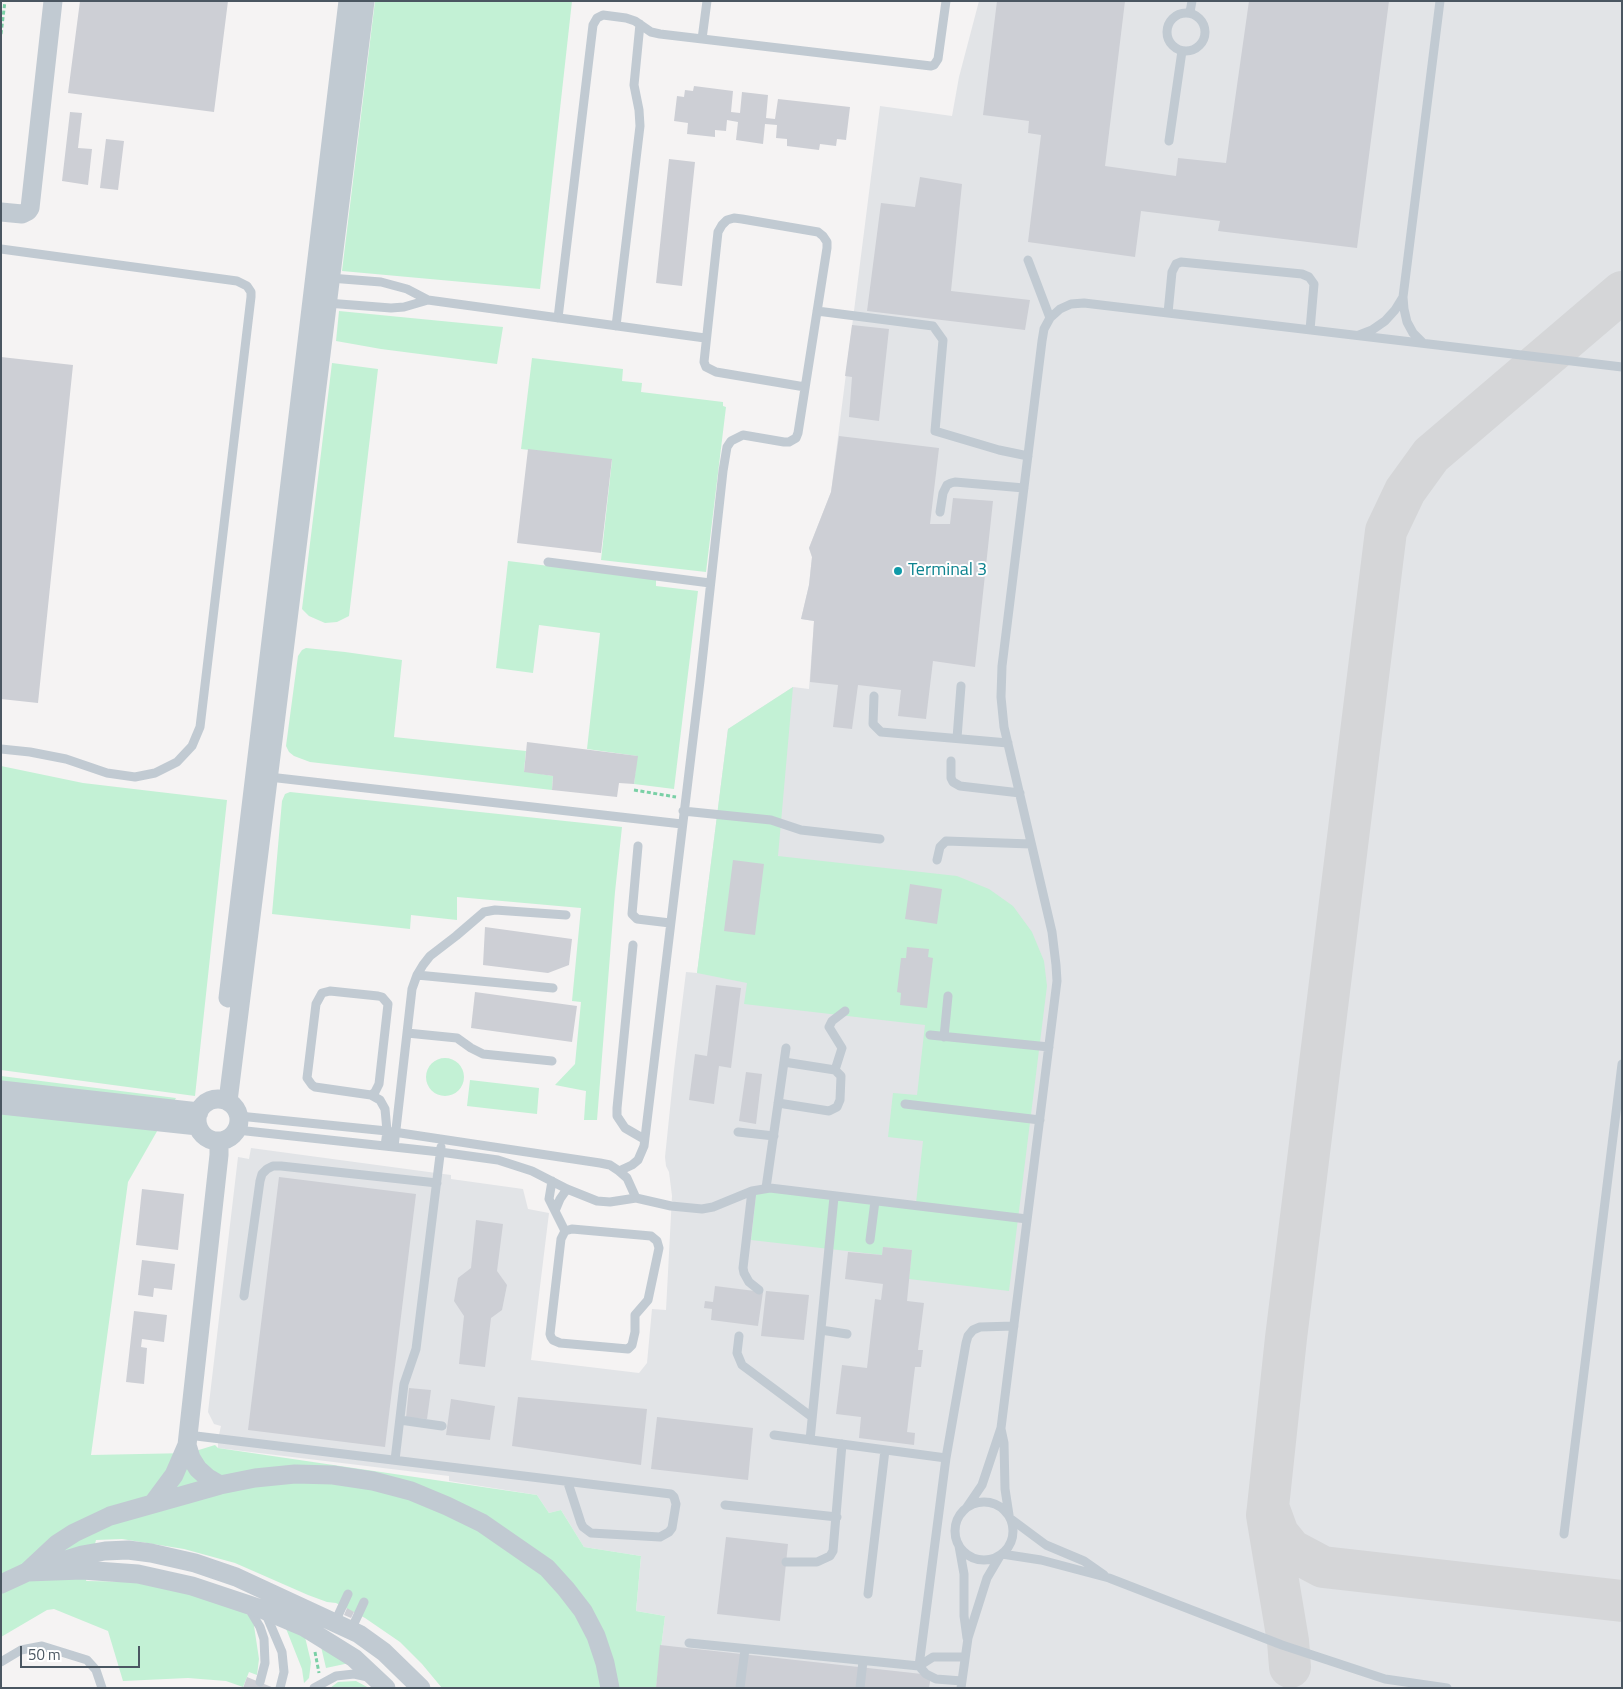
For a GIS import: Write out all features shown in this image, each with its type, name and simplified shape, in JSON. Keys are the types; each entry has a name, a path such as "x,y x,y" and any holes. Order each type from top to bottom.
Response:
{"street":[{"path":"1,212 22,214 30,208 53,1"},
{"path":"230,1111 209,1101 203,1106 198,1119 206,1137 219,1141 232,1135 230,1111 262,776 320,302 348,1"},
{"path":"322,277 364,1"},
{"path":"1,1090 198,1119"},
{"path":"1,1105 198,1119"},
{"path":"154,1502 174,1475 188,1440 219,1141"},
{"path":"188,1440 191,1458 198,1469 208,1478 220,1484"},
{"path":"27,1572 50,1550 74,1533 110,1516 220,1484 295,1474 373,1481 420,1495 482,1523 547,1568 583,1611 596,1636 605,1663 610,1688"},
{"path":"1,1584 27,1572 82,1555 105,1551 128,1550 174,1557 236,1577 354,1639 400,1666 422,1688"},
{"path":"27,1572 82,1570 138,1574 192,1586 264,1610 304,1627 354,1639 410,1688"},
{"path":"354,1639 382,1684"}],"lane":[{"path":"702,39 707,1"},
{"path":"558,318 593,24 597,18 604,15 626,18 656,33 931,66 938,59 946,1"},
{"path":"1190,12 1192,1"},
{"path":"1422,342 1407,322 1403,297 1440,1"},
{"path":"1190,12 1202,21 1205,35 1197,48 1190,51 1182,51 1170,43 1167,36 1167,28 1175,16 1190,12"},
{"path":"616,326 640,126 634,85 640,24"},
{"path":"1169,141 1182,51"},
{"path":"619,1171 632,1165 642,1153 728,447 731,441 743,435 784,442 793,440 798,433 827,248 823,236 811,230 734,218 727,220 718,232 705,338 704,362 711,370 805,387"},
{"path":"1,249 237,281 247,286 251,292 251,298 200,727 192,746 176,762 155,773 134,777 107,773 66,759 30,752 1,750"},
{"path":"1028,260 1050,318"},
{"path":"1168,313 1172,272 1176,264 1181,262 1302,274 1309,277 1314,284 1310,330"},
{"path":"322,277 381,282 406,289 428,300 705,338"},
{"path":"1358,335 1372,330 1385,321 1403,297"},
{"path":"320,302 385,308 404,307 428,300"},
{"path":"968,1638 964,1616 964,1574 956,1536 957,1520 982,1485 1001,1428 1055,997 1056,965 1052,932 1008,743 1002,712 1001,681 1044,329 1050,318 1060,309 1071,304 1084,303 1622,367"},
{"path":"817,311 933,326 943,340 934,431 1028,456"},
{"path":"940,512 944,489 950,483 1024,488"},
{"path":"548,562 710,583"},
{"path":"957,738 960,686"},
{"path":"874,696 872,720 878,730 1008,743"},
{"path":"951,761 951,778 953,782 960,786 1020,793"},
{"path":"262,776 682,824"},
{"path":"683,811 772,820 800,830 880,840"},
{"path":"937,860 940,847 946,841 1032,844"},
{"path":"638,846 632,914 637,919 670,923"},
{"path":"390,1146 412,989 417,975 430,956 484,912 495,910 566,915"},
{"path":"633,945 617,1116 625,1128 644,1139"},
{"path":"417,975 553,988"},
{"path":"371,1095 379,1084 388,1004 382,997 378,996 326,992 319,996 316,1004 307,1075 309,1082 315,1088 371,1095 380,1100 386,1109 392,1132"},
{"path":"944,1037 948,996"},
{"path":"835,1070 842,1048 829,1027 832,1020 845,1011"},
{"path":"407,1033 457,1038 483,1054 552,1061"},
{"path":"930,1036 1049,1047"},
{"path":"766,1188 786,1048"},
{"path":"778,1104 829,1111 839,1104 841,1076 835,1070 784,1062"},
{"path":"1564,1534 1622,1064"},
{"path":"906,1104 1040,1120"},
{"path":"230,1111 600,1162 610,1165 627,1178 636,1198"},
{"path":"230,1111 390,1146 498,1160 532,1171 567,1189 598,1201 610,1202 636,1198 671,1206 702,1209 713,1207 752,1191 766,1188 1027,1220"},
{"path":"738,1132 774,1136"},
{"path":"394,1460 404,1384 416,1348 442,1139"},
{"path":"244,1296 260,1181 266,1168 281,1166 437,1183"},
{"path":"552,1181 549,1199 565,1230"},
{"path":"555,1211 567,1189"},
{"path":"752,1191 744,1273 749,1282 759,1290"},
{"path":"810,1440 834,1196"},
{"path":"870,1240 875,1201"},
{"path":"572,1229 647,1236 657,1241 659,1248 648,1300 635,1315 636,1332 632,1345 628,1349 556,1342 551,1338 561,1239 565,1230 572,1229"},
{"path":"919,1666 946,1458 968,1336 973,1330 980,1327 1014,1326"},
{"path":"821,1330 847,1334"},
{"path":"738,1336 738,1353 742,1365 812,1417"},
{"path":"400,1420 442,1426"},
{"path":"689,1643 919,1666 930,1676 946,1684 961,1684 968,1638 987,1578 1011,1542 1013,1534 1005,1488 1004,1443 1001,1428"},
{"path":"774,1435 946,1458"},
{"path":"188,1440 394,1460 568,1483 671,1494 676,1504 672,1528 660,1537 591,1533 581,1523 568,1483"},
{"path":"786,1562 817,1562 830,1556 833,1551 842,1444"},
{"path":"868,1594 885,1450"},
{"path":"967,1508 982,1502 997,1505 1009,1517 1046,1545 1084,1561 1109,1578"},
{"path":"725,1505 837,1517"},
{"path":"958,1544 967,1555 973,1558 987,1560 1001,1555 1041,1560 1109,1578 1282,1645 1385,1679 1447,1688"},
{"path":"348,1594 354,1639"},
{"path":"354,1639 364,1602"},
{"path":"245,1604 255,1616 264,1639 265,1663 260,1682"},
{"path":"264,1610 282,1652 284,1672 280,1688"},
{"path":"1,1662 20,1650 42,1646 87,1660 96,1670 102,1688"},
{"path":"740,1688 745,1649"},
{"path":"919,1666 933,1657 965,1657"},
{"path":"860,1688 863,1661"},
{"path":"314,1688 327,1679 345,1675 362,1675 382,1684"}],"path":[{"path":"1,34 5,1"},
{"path":"634,790 685,799"}],"shaded area":[{"path":"979,1 1622,1 1622,1688 656,1688 665,1616 636,1611 641,1556 584,1547 561,1510 549,1513 537,1495 449,1481 449,1476 218,1448 221,1426 214,1424 208,1412 238,1157 249,1159 251,1148 451,1175 451,1179 523,1189 528,1209 549,1213 531,1360 639,1373 647,1363 652,1309 666,1310 672,1196 665,1157 674,1070 686,972 697,973 728,729 793,687 809,689 814,621 801,619 809,585 812,557 809,548 831,492 880,106 952,116 959,77"}],"green space":[{"path":"375,1 572,1 540,289 342,271"},
{"path":"339,311 503,327 497,364 381,349 336,341"},
{"path":"532,358 623,369 622,381 642,383 641,392 723,402 723,406 726,407 706,572 601,560 612,460 521,449"},
{"path":"332,363 378,369 349,616 337,622 325,623 309,616 302,609"},
{"path":"508,561 656,579 656,586 698,591 674,789 634,784 637,756 587,749 600,633 539,625 533,673 496,668"},
{"path":"306,648 402,660 394,737 526,751 524,771 553,776 552,790 310,762 294,756 286,746 298,656"},
{"path":"793,687 778,856 957,876 989,889 1013,906 1032,932 1044,961 1047,986 1009,1291 909,1279 912,1250 883,1247 882,1255 751,1240 757,1186 916,1203 923,1141 888,1137 893,1093 917,1095 925,1025 744,1004 747,983 697,973 728,729"},
{"path":"1,766 83,783 227,800 195,1096 1,1070"},
{"path":"290,792 622,827 597,1120 584,1120 586,1091 555,1085 575,1064 581,1002 572,1001 581,908 457,897 457,920 411,915 410,929 272,914 282,801 285,794"},
{"path":"445,1058 458,1064 464,1077 458,1090 445,1096 432,1090 426,1077 432,1064"},
{"path":"1,1076 176,1098 128,1182 91,1455 189,1453 215,1445 218,1448 537,1495 549,1513 561,1510 584,1547 641,1556 636,1611 665,1616 656,1688 442,1688 400,1642 365,1618 336,1603 327,1602 308,1595 235,1563 184,1549 122,1539 96,1540 86,1581 137,1582 201,1595 244,1612 253,1619 259,1659 257,1675 249,1672 243,1687 226,1681 188,1678 123,1681 108,1631 54,1609 47,1610 1,1637"},
{"path":"470,1080 539,1088 537,1114 467,1106"},
{"path":"281,1620 305,1637 311,1662 309,1678 304,1683 302,1669"},
{"path":"319,1638 354,1662 326,1668"},
{"path":"356,1681 369,1688 330,1688 338,1682"}],"building":[{"path":"80,1 228,1 214,112 68,93"},
{"path":"997,1 1125,1 1105,166 1176,176 1178,158 1226,163 1249,1 1389,1 1357,248 1218,231 1220,221 1141,211 1135,257 1028,242 1041,135 1028,133 1029,121 983,115"},
{"path":"694,86 733,91 731,112 740,113 742,92 768,95 766,118 775,119 778,99 850,107 846,140 837,139 836,146 820,144 819,150 787,146 787,139 776,138 777,125 765,124 763,144 736,140 738,122 727,120 726,131 715,130 715,137 687,134 688,123 674,121 677,96 684,97 685,90 693,91"},
{"path":"70,112 82,113 78,148 92,149 88,185 62,181"},
{"path":"106,139 124,141 118,190 100,188"},
{"path":"669,159 695,162 682,286 656,283"},
{"path":"920,177 962,184 951,291 1030,300 1025,330 867,311 881,203 915,207"},
{"path":"852,325 889,329 879,421 849,417 852,377 845,376"},
{"path":"1,357 73,365 38,703 1,699"},
{"name":"Terminal 3","path":"839,436 939,448 930,524 950,524 953,498 993,501 975,667 933,661 926,719 898,716 901,690 858,685 852,729 833,727 838,685 810,682 814,621 801,619 809,585 812,557 809,548 831,492"},
{"path":"528,449 612,459 601,553 517,543"},
{"path":"527,742 638,756 634,784 619,783 617,797 552,790 553,776 524,772"},
{"path":"733,860 764,864 755,935 724,931"},
{"path":"910,884 942,889 937,924 905,919"},
{"path":"485,927 572,939 569,965 548,973 483,965"},
{"path":"907,947 929,949 928,957 933,958 927,1008 900,1005 901,993 897,992 901,958 906,958"},
{"path":"716,985 741,988 731,1068 719,1066 714,1104 689,1100 695,1054 707,1056"},
{"path":"475,992 577,1006 572,1042 471,1028"},
{"path":"746,1072 762,1074 756,1124 739,1121"},
{"path":"279,1177 416,1194 385,1447 248,1430"},
{"path":"142,1189 184,1194 178,1250 136,1245"},
{"path":"476,1220 503,1224 497,1271 507,1285 502,1310 491,1318 485,1367 459,1364 464,1316 454,1301 458,1278 471,1268"},
{"path":"883,1247 912,1250 907,1301 924,1303 918,1350 923,1350 921,1367 915,1367 907,1432 915,1433 914,1445 859,1438 861,1417 836,1414 842,1365 867,1368 875,1299 881,1300 883,1284 845,1279 848,1252 882,1255"},
{"path":"142,1260 175,1264 172,1290 154,1288 153,1297 138,1295"},
{"path":"715,1286 763,1292 758,1326 711,1320 712,1309 704,1308 705,1301 713,1302"},
{"path":"766,1291 809,1295 804,1340 761,1336"},
{"path":"134,1311 167,1315 164,1342 142,1339 141,1347 147,1348 144,1384 126,1382"},
{"path":"409,1388 431,1390 427,1419 406,1418"},
{"path":"518,1397 647,1409 641,1465 512,1446"},
{"path":"451,1399 495,1406 490,1440 446,1435"},
{"path":"657,1417 753,1428 748,1480 651,1469"},
{"path":"726,1537 788,1544 780,1621 717,1614"},
{"path":"347,1608 354,1612 351,1618 344,1615"},
{"path":"660,1645 931,1675 929,1688 656,1688"},
{"path":"247,1677 274,1688 243,1688"}],"taxiway":[{"path":"1290,1667 1288,1641 1267,1515 1286,1338 1386,531 1405,491 1431,455 1622,292"},
{"path":"1270,1512 1278,1534 1291,1550 1323,1567 1622,1601"}],"place":[{"name":"Terminal 3","path":"898,571"}]}
